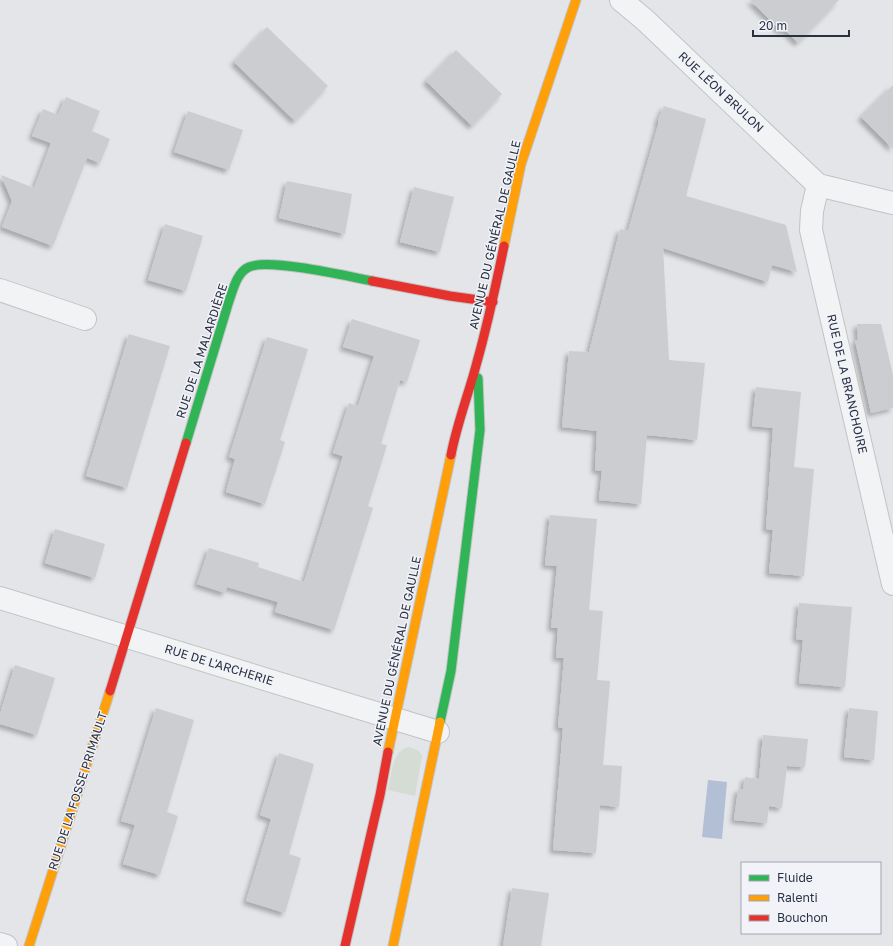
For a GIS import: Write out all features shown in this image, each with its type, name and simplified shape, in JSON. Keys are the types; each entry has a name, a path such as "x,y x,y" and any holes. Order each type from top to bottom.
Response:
{"street":[{"name":"AVENUE DU GÉNÉRAL DE GAULLE","path":"345,946 380,795 394,718 457,425 477,363 493,302 521,164 576,0"},
{"name":"RUE LÉON BRULON","path":"621,0 650,24 818,185"},
{"path":"818,185 893,203"},
{"name":"RUE DE LA BRANCHOIRE","path":"818,185 812,211 811,230 893,584"},
{"name":"RUE DE LA MALARDIÈRE","path":"127,636 229,301 240,274 249,267 260,264 289,266 446,296 493,302"},
{"path":"0,290 84,319"},
{"name":"AVENUE DU GÉNÉRAL DE GAULLE","path":"392,946 450,671 480,430 477,363"},
{"name":"RUE DE L'ARCHERIE","path":"0,598 438,732"},
{"name":"RUE DE LA FOSSE PRIMAULT","path":"29,946 127,636"},
{"path":"0,944 6,946"}],"shaded area":[{"path":"409,747 419,751 422,756 415,796 388,790 393,764 399,753 403,749"}],"water":[{"path":"708,780 727,782 722,839 702,837"}],"building":[{"path":"750,0 839,0 798,43 784,29 782,32"},
{"path":"267,27 328,86 295,121 234,62"},
{"path":"456,50 502,94 472,126 426,81"},
{"path":"893,85 893,149 861,117"},
{"path":"66,97 100,111 92,131 110,139 100,163 87,158 53,246 2,227 12,201 1,175 34,188 51,143 32,136 43,109 58,115"},
{"path":"664,106 706,119 686,196 786,225 797,272 772,265 768,282 663,248 669,360 705,363 697,440 647,435 641,504 599,500 602,471 595,470 597,431 562,427 569,351 589,352 620,229 628,231 658,125 658,120"},
{"path":"188,111 243,130 229,170 174,152"},
{"path":"287,181 352,194 345,234 279,218"},
{"path":"414,187 454,197 440,252 400,242"},
{"path":"165,224 203,236 186,291 148,280"},
{"path":"352,319 420,340 407,382 400,380 381,444 387,445 368,506 373,508 334,630 275,612 278,602 227,587 225,593 197,584 209,548 259,563 258,567 304,582 343,456 333,453 349,403 358,406 374,356 343,347"},
{"path":"857,324 881,324 893,375 893,408 871,413 855,340 858,340"},
{"path":"129,334 170,346 127,488 86,476"},
{"path":"267,337 308,349 280,440 285,442 265,504 226,492 235,459 229,457"},
{"path":"756,387 801,392 794,467 814,469 804,576 769,573 773,530 766,529 773,428 752,426"},
{"path":"550,515 597,519 589,610 603,611 597,680 610,681 603,765 622,766 619,807 600,805 596,853 553,850 563,728 558,727 564,658 556,658 558,628 551,628 557,566 545,565"},
{"path":"55,529 105,544 95,578 45,563"},
{"path":"799,603 852,607 845,687 799,683 803,640 796,639"},
{"path":"15,665 55,678 37,735 0,724 0,714"},
{"path":"156,708 194,720 167,812 178,816 160,875 123,864 135,825 121,821"},
{"path":"849,708 878,711 874,760 844,757"},
{"path":"763,735 808,739 805,767 787,766 782,808 769,806 767,823 734,820 738,789 743,789 745,777 759,779"},
{"path":"279,753 314,764 289,854 301,858 285,913 246,901 271,819 260,815"},
{"path":"512,888 549,893 541,946 503,946"}],"traffic: fast":[{"path":"186,443 232,292 238,277 245,269 259,265 290,266 372,281"},
{"path":"440,722 451,671 480,430 478,378"}],"traffic: slow":[{"path":"504,246 521,164 576,0"},
{"path":"388,752 451,455"},
{"path":"29,946 110,691"},
{"path":"393,946 440,722"}],"traffic: jam":[{"path":"451,455 456,431 485,333 504,246"},
{"path":"372,281 450,296 493,302"},
{"path":"110,691 186,443"},
{"path":"345,946 380,795 388,752"}]}
